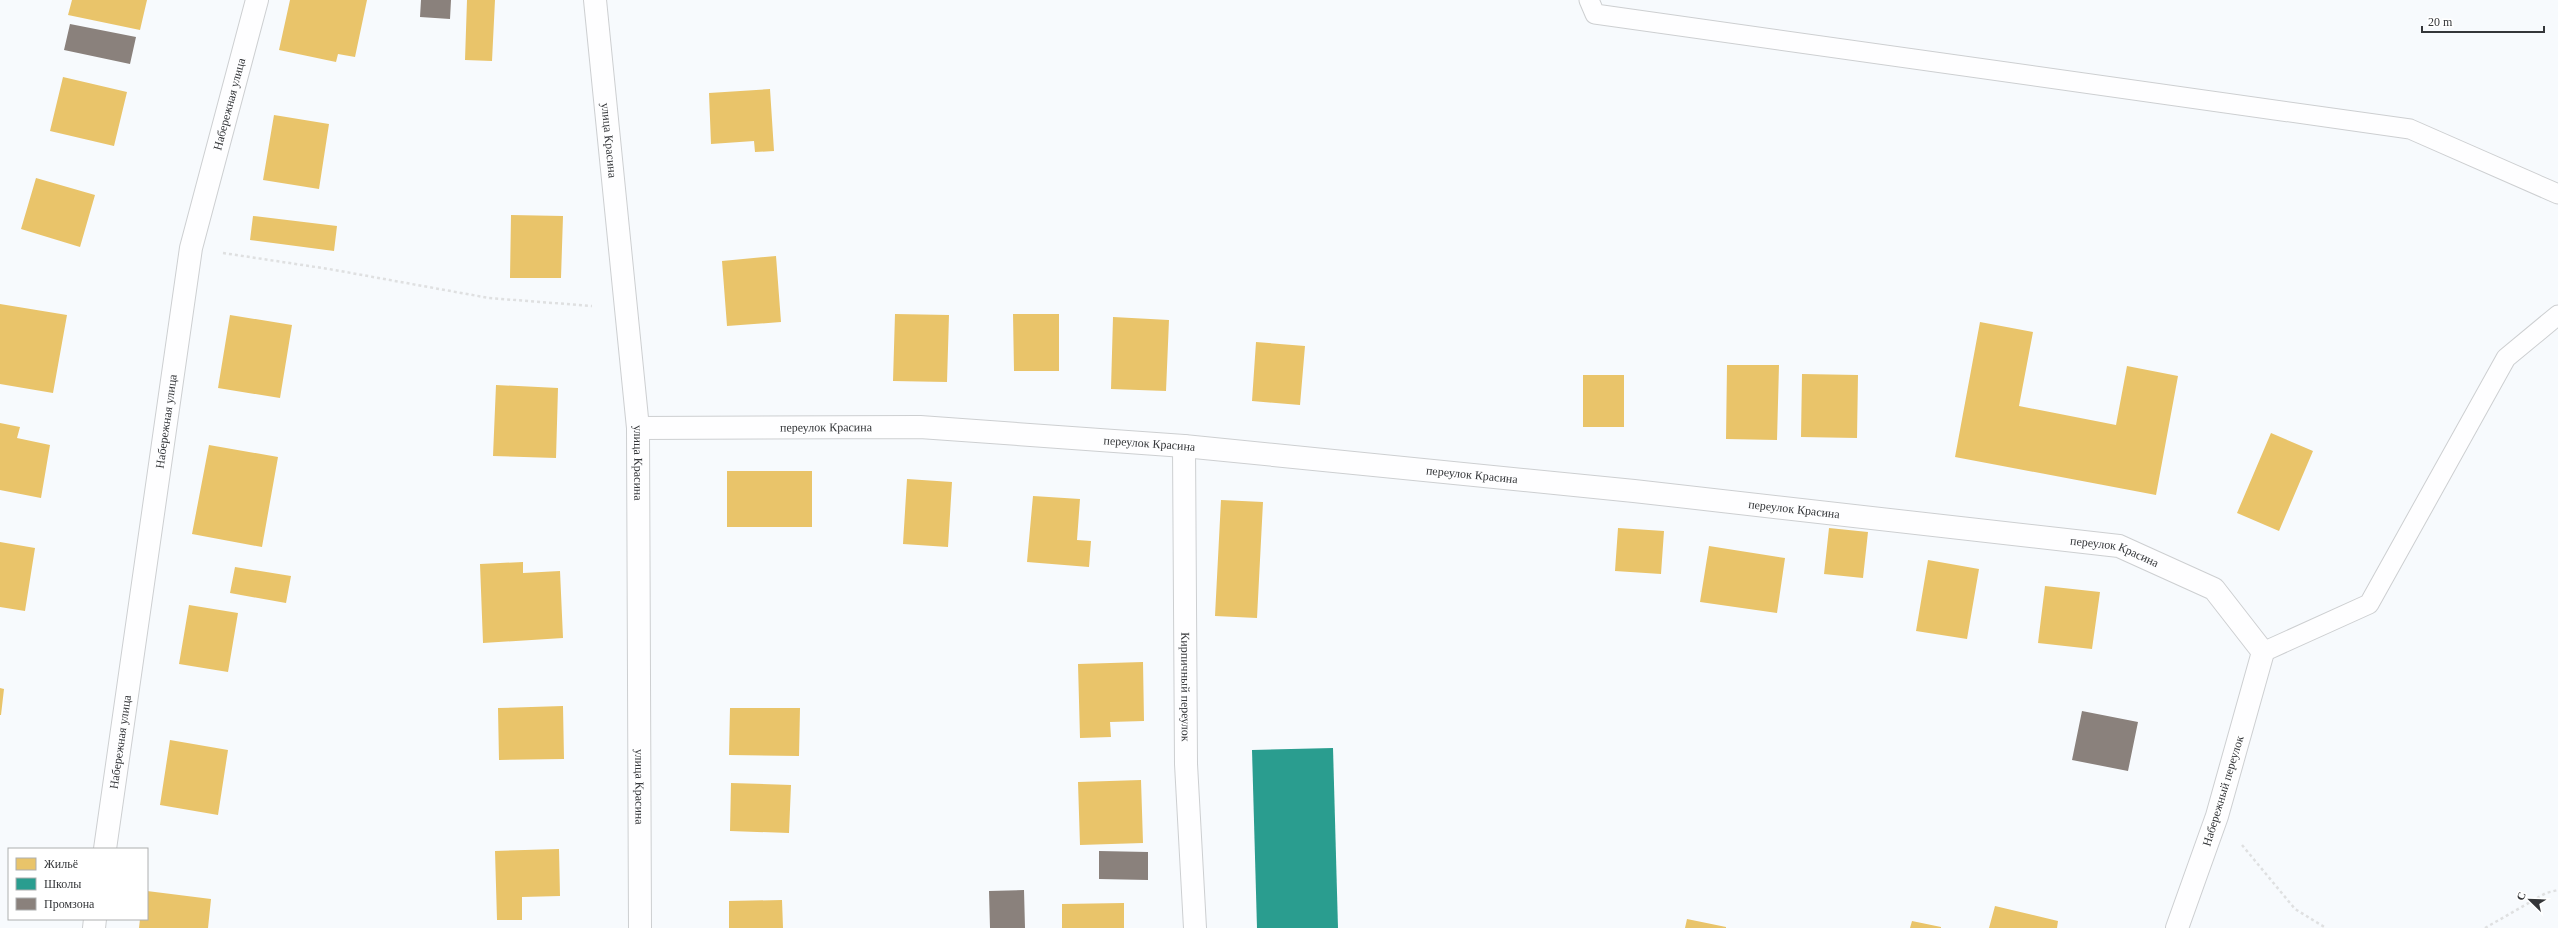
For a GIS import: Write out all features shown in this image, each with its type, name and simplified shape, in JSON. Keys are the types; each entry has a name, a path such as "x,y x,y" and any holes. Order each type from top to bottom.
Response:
{"street":[{"name":"Набережная улица","path":"105,848 191,248 257,0"},
{"name":"улица Красина","path":"594,0 638,428 640,928"},
{"name":"переулок Красина","path":"638,428 920,427 1184,446 1634,491 2119,546 2214,588 2263,652"},
{"name":"Кирпичный переулок","path":"1184,446 1186,764 1195,928"},
{"name":"Набережный переулок","path":"2177,928 2217,816 2263,652"}],"lane":[{"path":"1589,0 1595,14 2410,129 2558,194"},
{"path":"2263,652 2370,604 2506,358 2558,315"}],"path":[{"path":"191,248 329,269 489,298 578,306 626,306"},
{"path":"2217,816 2295,909 2326,928"},
{"path":"2485,928 2546,893 2558,890"}],"building: Жильё":[{"path":"72,0 147,0 140,30 68,15"},
{"path":"290,0 367,0 355,57 338,54 336,62 279,50"},
{"path":"467,0 495,0 492,61 465,60"},
{"path":"63,77 127,92 114,146 50,131"},
{"path":"770,89 774,151 755,152 754,141 711,144 709,93"},
{"path":"274,115 329,124 319,189 263,180"},
{"path":"36,178 95,195 80,247 21,229"},
{"path":"511,215 563,216 561,278 510,278"},
{"path":"253,216 337,226 334,251 250,240"},
{"path":"776,256 781,322 727,326 722,261"},
{"path":"0,304 67,315 53,393 0,384"},
{"path":"895,314 949,315 947,382 893,381"},
{"path":"1013,314 1059,314 1059,371 1014,371"},
{"path":"230,315 292,325 280,398 218,388"},
{"path":"1113,317 1169,320 1166,391 1111,389"},
{"path":"1980,322 2033,332 2019,406 2116,425 2127,366 2178,376 2156,495 1955,457"},
{"path":"1256,342 1305,346 1300,405 1252,401"},
{"path":"1727,365 1779,365 1777,440 1726,439"},
{"path":"1802,374 1858,375 1857,438 1801,437"},
{"path":"1583,375 1624,375 1624,427 1583,427"},
{"path":"496,385 558,388 556,458 493,456"},
{"path":"0,423 20,427 17,438 50,445 41,498 0,490"},
{"path":"2271,433 2313,451 2279,531 2237,513"},
{"path":"209,445 278,457 262,547 192,534"},
{"path":"727,471 812,471 812,527 727,527"},
{"path":"907,479 952,482 948,547 903,544"},
{"path":"1033,496 1080,499 1077,540 1091,541 1089,567 1027,562"},
{"path":"1221,500 1263,502 1257,618 1215,616"},
{"path":"1618,528 1664,531 1661,574 1615,571"},
{"path":"1829,528 1868,532 1863,578 1824,574"},
{"path":"0,542 35,548 25,611 0,607"},
{"path":"1709,546 1785,558 1777,613 1700,602"},
{"path":"1928,560 1979,569 1967,639 1916,631"},
{"path":"523,562 523,573 560,571 563,638 483,643 480,564"},
{"path":"235,567 291,576 286,603 230,593"},
{"path":"2045,586 2100,592 2092,649 2038,643"},
{"path":"189,605 238,613 228,672 179,664"},
{"path":"1143,662 1144,721 1110,722 1111,737 1080,738 1078,664"},
{"path":"0,688 4,689 1,715 0,715"},
{"path":"563,706 564,759 499,760 498,708"},
{"path":"730,708 800,708 799,756 729,755"},
{"path":"170,740 228,750 218,815 160,805"},
{"path":"1141,780 1143,843 1080,845 1078,782"},
{"path":"731,783 791,785 789,833 730,831"},
{"path":"559,849 560,896 522,897 522,920 497,920 495,851"},
{"path":"148,891 211,899 208,928 139,928 140,920 148,920"},
{"path":"782,900 783,928 729,928 729,901"},
{"path":"1124,903 1124,928 1062,928 1062,904"},
{"path":"1995,906 2058,921 2057,928 1989,928"},
{"path":"1687,919 1726,927 1726,928 1685,928"},
{"path":"1912,921 1941,927 1941,928 1910,928"}],"building: Школы":[{"path":"1333,748 1338,928 1257,928 1252,750"}],"building: Промзона":[{"path":"421,0 451,0 450,19 420,17"},
{"path":"70,24 136,37 130,64 64,50"},
{"path":"2082,711 2138,722 2128,771 2072,760"},
{"path":"1099,851 1148,852 1148,880 1099,879"},
{"path":"1024,890 1025,928 990,928 989,891"}]}
